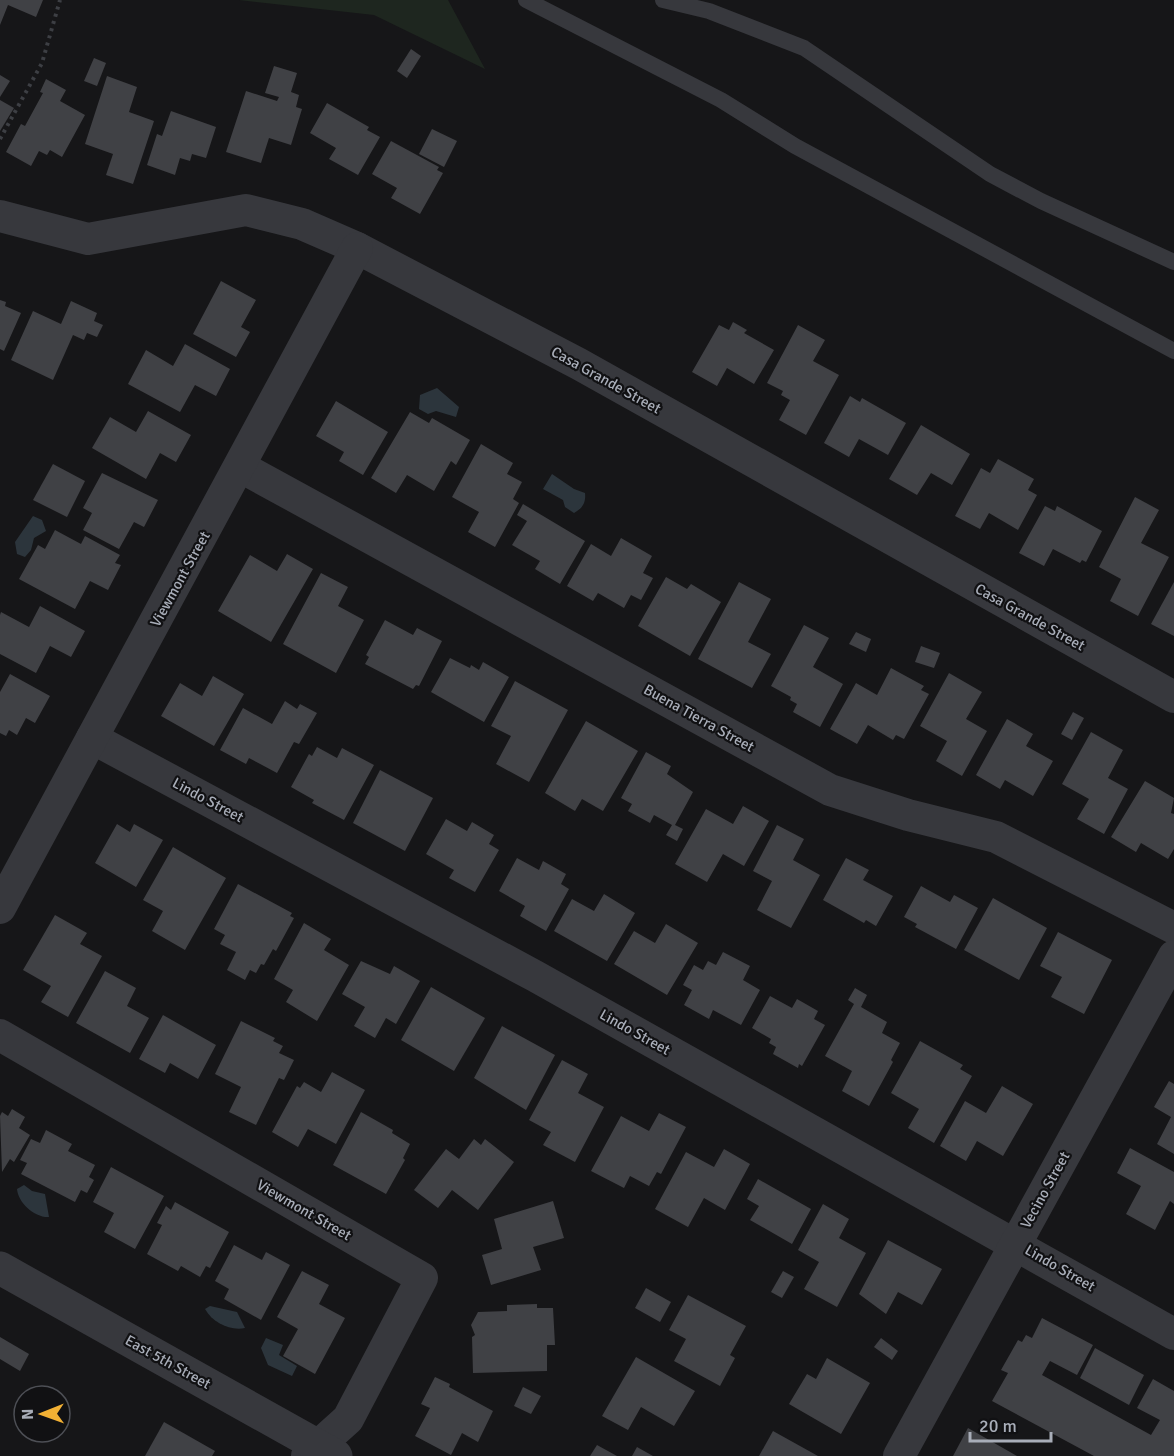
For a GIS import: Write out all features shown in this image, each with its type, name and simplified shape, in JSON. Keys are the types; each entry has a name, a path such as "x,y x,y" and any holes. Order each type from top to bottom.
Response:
{"street":[{"name":"Casa Grande Street","path":"0,216 88,239 246,210 302,224 357,248 579,364 1174,697"},
{"name":"Viewmont Street","path":"0,908 241,467 357,248"},
{"name":"Buena Tierra Street","path":"241,467 830,790 908,815 996,837 1174,928"},
{"name":"Lindo Street","path":"92,738 535,976 1174,1334"},
{"name":"Vecino Street","path":"899,1456 1174,956"},
{"name":"Viewmont Street","path":"0,1035 422,1278 348,1419 320,1453"},
{"name":"East 5th Street","path":"0,1268 320,1453"}],"lane":[{"path":"526,0 720,100 795,146 1174,351"},
{"path":"663,0 709,11 804,48 990,174 1041,201 1174,262"}],"path":[{"path":"0,139 42,63 60,0"}],"shaded area":[{"path":"239,0 448,0 485,69 374,15"},
{"path":"437,388 459,407 456,417 436,411 428,414 419,409 420,395"},
{"path":"552,474 574,489 585,493 580,509 574,513 565,507 563,500 543,489"},
{"path":"33,516 42,520 46,531 34,538 31,550 25,557 17,554 15,542"},
{"path":"24,1185 32,1191 45,1194 49,1217 38,1215 28,1209 20,1199 17,1189"},
{"path":"210,1306 237,1312 245,1328 228,1327 217,1322 205,1309"},
{"path":"266,1338 283,1345 279,1355 297,1366 292,1376 268,1365 261,1348"}],"building":[{"path":"0,0 43,0 36,17 8,5 0,25"},
{"path":"411,49 421,56 407,78 397,71"},
{"path":"94,58 106,63 97,86 84,81"},
{"path":"274,66 297,73 291,92 299,95 296,107 302,109 291,145 269,138 261,163 226,152 246,91 277,101 279,97 265,93"},
{"path":"0,75 10,81 0,97"},
{"path":"107,76 137,87 129,112 154,121 133,184 106,175 113,154 85,144"},
{"path":"46,79 66,90 60,101 85,115 62,157 50,150 47,155 39,151 31,166 6,152 21,124 25,126 43,93 40,92"},
{"path":"0,100 14,108 0,131"},
{"path":"327,103 369,127 367,130 380,137 358,175 329,159 336,148 310,133"},
{"path":"171,111 216,127 206,158 192,154 190,161 180,158 175,175 147,165 157,134 162,136"},
{"path":"432,129 457,141 444,167 419,154"},
{"path":"391,141 439,167 437,170 443,173 420,214 391,198 397,188 372,174"},
{"path":"221,281 256,300 241,327 250,332 236,357 193,334"},
{"path":"0,300 6,302 5,306 21,313 4,351 0,349"},
{"path":"71,301 97,313 94,321 103,325 97,337 87,333 84,340 73,335 53,380 11,360 33,311 61,324"},
{"path":"733,322 747,330 744,333 774,350 754,384 727,368 717,386 692,372 719,325 729,330"},
{"path":"798,325 825,340 813,361 839,375 806,435 779,420 790,400 781,395 783,391 767,383"},
{"path":"185,344 230,369 216,396 195,385 180,412 128,384 146,350 173,366"},
{"path":"850,396 860,402 862,398 906,423 888,455 859,439 849,457 824,443"},
{"path":"336,401 388,432 363,475 339,461 344,452 316,436"},
{"path":"148,411 191,435 176,462 160,453 146,479 92,448 110,417 136,432"},
{"path":"410,412 429,423 432,418 470,440 456,465 451,461 434,491 407,475 396,493 371,478"},
{"path":"921,425 970,454 952,485 931,473 917,495 889,479"},
{"path":"481,444 513,463 507,474 522,482 513,499 519,503 495,547 468,532 479,512 452,497"},
{"path":"998,459 1034,479 1028,490 1037,495 1018,530 989,513 980,529 955,516 981,468 990,473"},
{"path":"53,464 85,481 67,517 33,500"},
{"path":"102,473 158,500 144,527 134,522 119,549 83,530 92,513 83,508"},
{"path":"1135,497 1159,510 1141,543 1169,557 1138,616 1110,601 1121,579 1099,567"},
{"path":"523,504 585,541 560,584 535,569 540,561 512,545 527,521 517,515"},
{"path":"1045,506 1055,511 1057,506 1102,531 1086,562 1082,560 1080,563 1053,549 1044,566 1019,553"},
{"path":"55,530 81,544 85,536 120,555 115,563 121,565 108,590 90,581 75,609 19,579 38,545 45,549"},
{"path":"621,538 652,556 643,573 653,578 641,600 631,595 624,608 598,593 593,601 567,586 591,544 611,556"},
{"path":"287,554 313,569 271,642 218,611 250,555 277,571"},
{"path":"321,573 348,587 338,606 364,620 336,673 283,644"},
{"path":"666,577 687,589 691,584 721,602 690,656 638,626"},
{"path":"739,582 771,599 748,642 771,654 752,688 698,659"},
{"path":"1174,582 1174,636 1151,624"},
{"path":"40,606 85,631 71,657 50,646 36,673 0,654 0,615 1,612 29,627"},
{"path":"385,620 413,635 417,628 442,641 419,686 416,685 413,689 365,664 369,657 366,655"},
{"path":"804,625 829,638 813,667 843,684 820,727 793,712 797,704 790,700 791,697 771,686"},
{"path":"856,632 871,639 866,652 849,644"},
{"path":"921,646 940,653 934,668 915,662"},
{"path":"450,658 479,670 483,662 509,677 484,722 431,692"},
{"path":"891,668 924,686 921,690 929,694 904,739 896,735 893,740 868,725 857,744 830,729 856,683 877,695"},
{"path":"949,673 982,692 966,719 987,731 962,776 936,761 947,741 920,726"},
{"path":"10,674 50,696 35,723 26,718 17,735 9,730 6,736 0,733 0,692"},
{"path":"213,676 244,694 214,746 161,716 180,683 202,696"},
{"path":"515,681 568,710 529,782 496,764 511,736 491,726"},
{"path":"285,701 297,709 300,704 317,713 299,744 294,742 277,773 249,758 246,764 220,750 243,708 272,724"},
{"path":"1073,712 1084,718 1072,740 1061,734"},
{"path":"1007,719 1033,734 1026,746 1053,761 1033,796 1005,780 1000,789 976,775"},
{"path":"586,721 638,751 603,811 582,799 575,811 545,793"},
{"path":"1091,732 1123,750 1108,778 1128,789 1104,834 1077,819 1089,799 1062,784"},
{"path":"317,747 337,758 342,748 374,765 344,820 312,803 314,800 291,787 309,754 312,756"},
{"path":"646,752 671,766 667,774 693,792 675,825 683,829 677,841 666,835 672,825 654,815 650,823 628,811 632,804 621,798"},
{"path":"380,770 433,798 405,851 353,823"},
{"path":"1145,781 1174,798 1171,813 1174,814 1174,849 1168,859 1141,843 1136,852 1111,837"},
{"path":"743,806 769,821 744,866 723,854 707,882 675,864 706,809 733,824"},
{"path":"446,819 467,831 472,822 494,835 489,844 499,850 475,892 449,878 454,870 426,854"},
{"path":"117,824 130,832 134,824 163,840 136,887 95,863"},
{"path":"777,825 804,839 793,860 820,875 791,928 757,910 772,881 753,871"},
{"path":"173,847 226,878 185,950 152,931 163,911 143,900"},
{"path":"517,858 539,870 543,861 566,874 561,884 569,889 546,931 520,916 525,906 499,891"},
{"path":"846,858 869,870 863,880 893,896 876,926 866,920 864,923 823,900"},
{"path":"238,884 292,913 290,916 294,918 276,951 273,949 264,965 261,964 256,973 250,970 245,980 227,970 236,952 220,944 225,935 214,929"},
{"path":"921,886 950,902 954,895 978,908 956,949 915,927 917,924 904,917"},
{"path":"604,894 635,913 607,961 554,931 572,899 594,911"},
{"path":"993,898 1047,928 1019,980 964,950"},
{"path":"55,915 87,933 80,944 102,956 68,1017 41,1002 51,986 23,970"},
{"path":"304,923 331,939 324,950 349,965 317,1021 286,1002 293,990 274,979"},
{"path":"666,924 698,943 667,995 614,964 634,931 655,943"},
{"path":"1058,932 1112,960 1084,1014 1051,997 1062,977 1040,966"},
{"path":"723,952 750,966 743,980 760,990 741,1025 713,1010 709,1019 684,1005 692,990 683,985 694,965 703,970 708,961 716,965"},
{"path":"361,961 390,974 394,966 420,981 396,1024 386,1018 375,1038 354,1026 365,1007 342,994"},
{"path":"105,971 136,988 127,1006 149,1018 130,1053 76,1023"},
{"path":"431,987 485,1018 454,1071 401,1040"},
{"path":"855,988 867,995 861,1007 887,1022 882,1033 900,1043 891,1060 893,1062 869,1106 842,1091 852,1071 825,1056 854,1004 848,1000"},
{"path":"770,996 792,1008 797,999 818,1011 814,1019 825,1025 802,1066 799,1064 798,1068 773,1054 776,1047 769,1043 771,1039 752,1028"},
{"path":"163,1015 216,1045 198,1079 170,1063 165,1073 139,1059"},
{"path":"241,1021 275,1038 273,1041 283,1046 279,1053 294,1060 284,1080 279,1078 256,1125 229,1112 241,1087 215,1074"},
{"path":"502,1026 555,1055 526,1110 474,1078"},
{"path":"920,1041 963,1065 960,1069 972,1076 934,1143 908,1128 919,1109 891,1093"},
{"path":"562,1060 588,1074 578,1093 604,1107 575,1162 543,1145 551,1132 529,1120"},
{"path":"332,1072 365,1090 336,1144 308,1129 298,1147 272,1132 297,1086 300,1088 304,1082 321,1092"},
{"path":"1169,1081 1174,1084 1174,1154 1157,1144 1171,1117 1154,1107"},
{"path":"1002,1086 1033,1104 1003,1156 977,1141 966,1161 940,1146 965,1101 986,1113"},
{"path":"12,1109 25,1117 19,1128 30,1135 14,1162 10,1159 2,1172 0,1116 2,1112 8,1116"},
{"path":"361,1112 393,1130 392,1133 410,1144 403,1158 405,1160 386,1194 333,1165"},
{"path":"659,1113 686,1127 661,1174 657,1172 649,1186 630,1176 624,1188 591,1171 621,1116 649,1131"},
{"path":"46,1130 72,1144 68,1151 95,1165 89,1177 94,1180 87,1193 81,1190 75,1202 21,1174 27,1163 20,1160 31,1139 40,1143"},
{"path":"474,1139 481,1145 485,1139 514,1162 478,1210 452,1190 438,1208 414,1190 446,1149 459,1159"},
{"path":"1130,1148 1174,1172 1174,1204 1170,1201 1155,1230 1126,1214 1141,1186 1117,1173"},
{"path":"724,1149 750,1164 725,1210 704,1198 688,1227 655,1209 686,1152 714,1167"},
{"path":"111,1167 164,1196 135,1249 104,1232 114,1213 93,1202"},
{"path":"758,1179 811,1209 792,1244 750,1220 759,1206 747,1199"},
{"path":"553,1201 564,1238 533,1247 541,1270 491,1285 482,1255 502,1249 494,1219"},
{"path":"175,1202 229,1232 210,1268 206,1266 200,1277 181,1266 178,1271 147,1254 162,1225 157,1223 166,1206 171,1210"},
{"path":"823,1204 849,1219 839,1238 866,1253 837,1307 804,1289 819,1262 798,1250"},
{"path":"888,1240 942,1269 922,1305 898,1292 886,1314 859,1294"},
{"path":"234,1245 262,1260 266,1252 290,1265 261,1320 224,1299 229,1289 215,1281"},
{"path":"302,1271 329,1285 319,1304 345,1318 315,1374 283,1356 298,1329 277,1317"},
{"path":"783,1271 794,1277 782,1298 771,1292"},
{"path":"646,1288 671,1302 660,1322 635,1308"},
{"path":"688,1295 746,1326 730,1355 735,1358 720,1386 674,1361 686,1339 669,1330"},
{"path":"537,1304 537,1308 553,1308 555,1345 547,1345 547,1371 473,1373 472,1337 475,1335 471,1325 478,1312 507,1311 507,1305"},
{"path":"1042,1318 1093,1345 1077,1375 1050,1361 1042,1375 1151,1435 1160,1420 1137,1408 1153,1379 1174,1391 1174,1456 1094,1456 992,1401 1008,1373 1001,1370 1018,1340 1022,1342 1026,1335 1032,1338"},
{"path":"0,1337 29,1354 20,1371 0,1359"},
{"path":"881,1338 898,1351 892,1360 874,1347"},
{"path":"1095,1348 1144,1375 1129,1405 1080,1378"},
{"path":"636,1357 695,1391 674,1426 641,1407 628,1430 602,1416"},
{"path":"827,1358 870,1383 841,1434 789,1404 807,1374 816,1379"},
{"path":"435,1377 493,1411 478,1442 462,1433 451,1455 415,1436 430,1408 421,1404"},
{"path":"523,1387 541,1396 531,1414 514,1406"},
{"path":"164,1422 215,1451 212,1456 145,1456"},
{"path":"968,1428 1017,1456 953,1456"},
{"path":"773,1431 818,1456 759,1456"},
{"path":"597,1445 617,1456 590,1456"},
{"path":"637,1447 653,1456 632,1456"}]}
